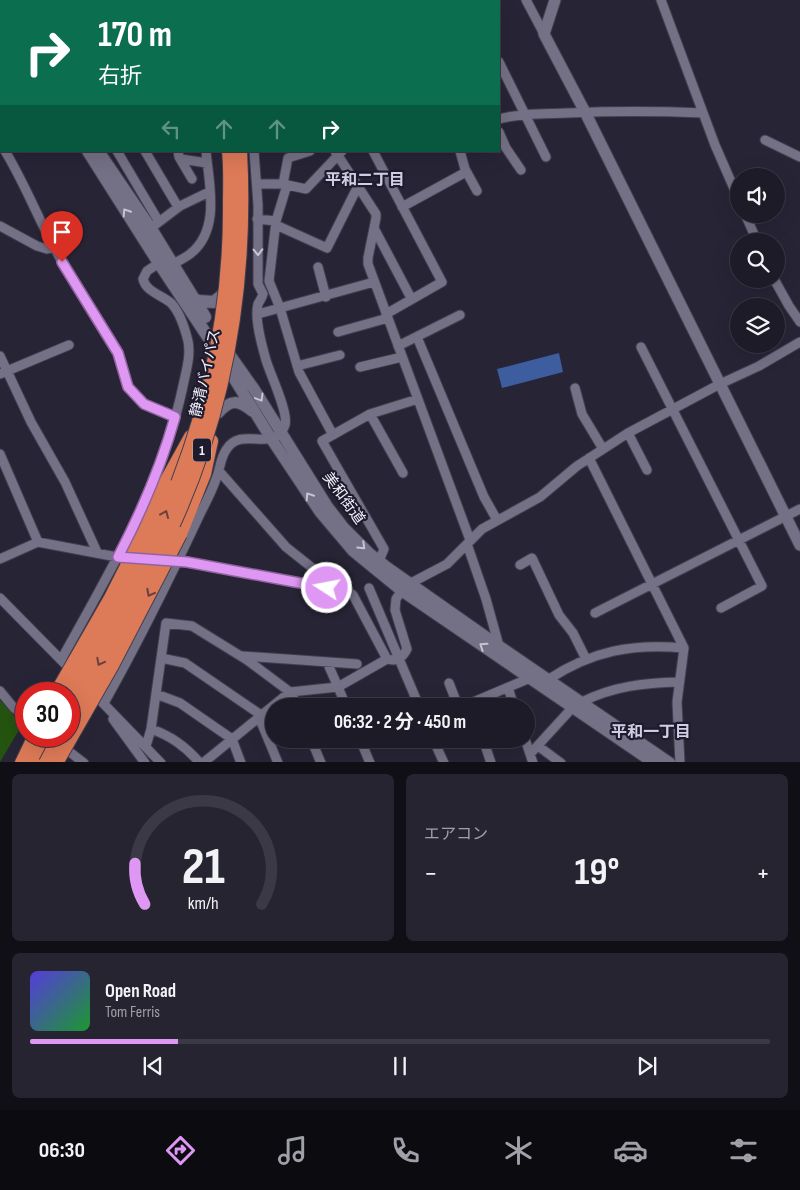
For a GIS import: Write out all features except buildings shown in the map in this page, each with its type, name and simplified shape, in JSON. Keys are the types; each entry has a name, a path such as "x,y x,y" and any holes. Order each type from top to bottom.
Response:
{"highway":[{"path":"63,682 115,589 147,527 165,484 205,413 214,383 226,357 235,221 228,152"},
{"name":"静清バイパス","path":"77,682 159,527 189,454 200,417 213,371 227,282 230,242 228,152"},
{"name":"静清バイパス","path":"80,700 169,533 184,499 206,439 222,384 239,279 242,205 240,152"},
{"path":"56,762 112,664 180,534 204,474 218,413 226,357 254,219 246,152"},
{"path":"22,762 30,747"},
{"path":"32,762 41,747"},
{"path":"46,762 54,747"}],"main road":[{"name":"美和街道","path":"89,152 150,229 158,263 226,357"},
{"name":"美和街道","path":"101,156 173,264 226,357"},
{"path":"193,298 199,301 214,302 230,289"}],"street":[{"path":"526,0 585,112 800,545"},
{"path":"544,34 555,0"},
{"path":"661,0 703,113 730,178"},
{"path":"500,64 546,157"},
{"path":"500,119 524,115 585,112 703,113"},
{"path":"500,134 521,170"},
{"path":"765,140 800,157"},
{"path":"6,152 19,174 54,248 118,353 128,387 144,404 175,417"},
{"path":"101,156 117,152 150,229 178,207 210,192"},
{"path":"147,152 178,207"},
{"path":"173,264 190,254 206,233 210,210 206,152"},
{"path":"105,704 178,560 216,480 226,450 238,440 277,437 286,422 285,412 266,362 258,314 259,302 263,294 258,284 254,219 256,184 254,152"},
{"path":"307,152 288,158 285,184 276,223 269,281 280,308 304,384 333,435"},
{"path":"256,184 285,184 306,189 338,152 357,188 376,214 368,258 374,282 418,399 468,542 499,646"},
{"path":"338,332 387,316 411,298 442,282 374,152"},
{"path":"460,152 466,172 477,191"},
{"path":"180,155 207,163"},
{"path":"180,155 192,179"},
{"path":"402,207 466,172"},
{"path":"254,219 276,223 327,248 357,188"},
{"path":"0,226 37,246 47,250 54,248"},
{"path":"374,228 411,298"},
{"path":"61,660 118,557 152,488 180,400 189,349 177,312 165,298 144,284 144,275 158,263"},
{"path":"318,267 326,297"},
{"path":"258,314 326,297 374,282"},
{"path":"779,288 800,322"},
{"path":"398,346 460,315"},
{"path":"417,337 484,497 497,520"},
{"path":"151,728 181,743 201,762 290,692 338,687 387,659 399,659 407,649 395,605 396,599 402,591 447,564 482,529 540,497 589,458 628,433 720,384 759,366 800,342"},
{"path":"4,373 69,345"},
{"path":"641,347 762,586 721,608"},
{"path":"297,366 340,355"},
{"path":"0,356 4,373 65,482 97,552"},
{"path":"360,367 402,356"},
{"name":"美和街道","path":"226,357 257,415 277,437 344,528 379,561 549,680 577,704 654,762"},
{"name":"美和街道","path":"226,357 254,389 277,437 320,512 353,551 402,591 530,678 577,704 670,762"},
{"path":"575,388 582,414 603,449"},
{"path":"379,561 384,549 322,441 370,414 418,399"},
{"path":"218,413 228,404 242,403 257,415"},
{"path":"370,414 403,473"},
{"path":"628,433 647,470"},
{"path":"0,454 38,542"},
{"path":"589,458 684,648 677,702 680,762"},
{"path":"219,472 286,547 325,578 327,588"},
{"path":"595,613 800,509"},
{"path":"0,558 38,542 118,557 178,560 349,592 353,595 387,659"},
{"path":"520,565 532,558 559,616 574,633 586,659"},
{"path":"369,588 416,698"},
{"path":"0,598 161,762"},
{"path":"146,746 151,728 166,623 192,626 240,656 290,692 294,698"},
{"path":"549,680 586,659 614,650 664,646 684,648"},
{"path":"240,656 357,664"},
{"path":"161,658 185,663 260,716 278,762"},
{"path":"327,662 343,698"},
{"path":"485,698 530,678"},
{"path":"532,758 538,746 577,704 590,697 630,685 680,682"},
{"path":"449,683 455,698"},
{"path":"508,688 511,698"},
{"path":"0,691 15,709"},
{"path":"156,694 180,703 232,739 241,762"},
{"path":"105,704 115,722 145,762"},
{"path":"538,746 561,762"},
{"path":"63,747 84,762"},
{"path":"315,748 321,762"},
{"path":"364,748 370,762"},
{"path":"437,748 444,762"},
{"path":"486,748 491,762"}],"green space":[{"path":"0,700 15,717 15,737 0,762"}],"water":[{"path":"559,353 563,372 502,388 497,369"}],"district":[{"name":"平和二丁目","path":"365,179"},
{"name":"平和一丁目","path":"651,731"}],"route":[{"path":"62,262 118,353 128,387 133,394 144,404 175,417 152,488 118,557 178,560 327,588"}]}
